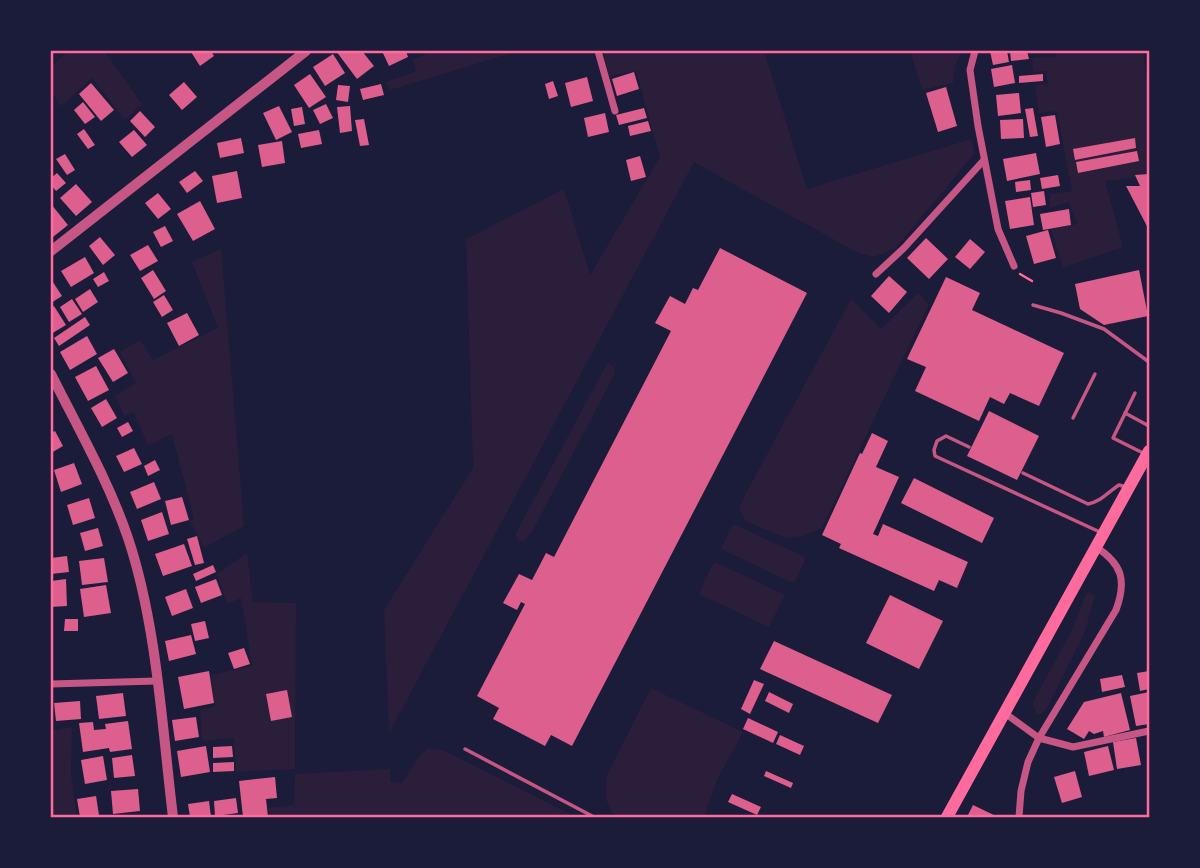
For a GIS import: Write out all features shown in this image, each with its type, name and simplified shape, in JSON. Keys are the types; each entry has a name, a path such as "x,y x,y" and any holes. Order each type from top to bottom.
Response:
{"main road":[{"path":"947,817 1148,453"}],"street":[{"path":"51,251 306,51"},
{"path":"598,51 615,111"},
{"path":"975,51 970,70 971,92 998,229 1014,266"},
{"path":"876,274 904,248 984,160"},
{"path":"51,374 103,479 128,537 149,626 173,817"},
{"path":"1019,817 1021,791 1028,762 1039,738 1116,610 1122,594 1118,566 1095,546"},
{"path":"51,684 156,681"},
{"path":"1006,714 1039,738 1073,747 1149,731"}],"lane":[{"path":"1032,305 1104,330 1149,362"},
{"path":"1073,418 1095,374"},
{"path":"1135,393 1113,438 1148,453"},
{"path":"1125,413 1149,426"},
{"path":"969,447 946,436 937,441 934,452 935,456 1102,533"},
{"path":"1023,473 1088,504 1100,502 1119,485 1128,487"},
{"path":"465,749 594,817"}],"shaded area":[{"path":"69,51 104,51 142,104 125,120 92,78 61,106 51,91 51,66"},
{"path":"435,51 518,51 390,90 386,82 416,71 413,59"},
{"path":"603,51 764,51 807,189 971,139 975,153 895,249 873,257 856,252 694,162 389,733 384,610 473,468 466,239 564,189 590,275 660,157 636,71 609,76"},
{"path":"910,51 963,51 956,63 953,83 922,90"},
{"path":"1056,51 1143,51 1149,90 1149,176 1105,181 1123,247 1063,268 1051,229 1077,224 1069,202 1049,208 1050,194 1072,191 1057,111 1039,113 1035,85 1048,84 1046,71 1033,72 1032,58 1057,57"},
{"path":"221,249 244,526 204,548 190,521 194,519 172,434 148,446 134,412 124,416 115,396 136,383 120,352 140,340 153,360 218,328 192,262"},
{"path":"918,293 929,304 822,528 803,536 786,538 745,521 739,509 746,493 851,299 881,329"},
{"path":"608,362 614,368 614,375 533,530 523,542 519,541 515,535"},
{"path":"733,524 803,556 805,560 795,581 790,582 721,549"},
{"path":"247,553 253,602 296,603 295,769 236,772 234,738 202,741 200,710 215,706 211,675 252,666 241,598 227,604 217,574"},
{"path":"715,562 785,595 769,627 699,594"},
{"path":"1089,592 1095,596 1085,631 1048,706 1042,714 1037,714 1032,704"},
{"path":"651,688 743,732 717,780 704,817 617,817 612,813 606,799 606,777"},
{"path":"72,727 71,774 77,817 51,817 51,731"},
{"path":"427,749 443,750 576,817 270,817 268,808 294,805 295,774 390,769 390,782 402,783"}],"building":[{"path":"211,51 214,56 200,66 191,52"},
{"path":"336,51 362,51 374,66 357,79"},
{"path":"382,51 406,51 408,57 389,66"},
{"path":"990,51 1007,51 1009,62 993,65"},
{"path":"1010,51 1027,51 1029,59 1011,61"},
{"path":"333,54 345,73 325,86 313,67"},
{"path":"1012,65 1015,83 994,87 991,69"},
{"path":"634,72 639,89 617,96 612,79"},
{"path":"310,74 326,97 309,108 294,85"},
{"path":"1043,74 1043,81 1019,83 1019,76"},
{"path":"587,77 593,101 571,107 565,83"},
{"path":"553,81 558,96 549,99 545,84"},
{"path":"184,82 197,97 182,110 169,95"},
{"path":"91,83 114,110 101,121 79,94"},
{"path":"381,84 384,95 363,100 360,89"},
{"path":"338,85 350,86 348,102 336,100"},
{"path":"946,87 957,126 938,132 926,93"},
{"path":"1019,93 1021,113 998,116 996,95"},
{"path":"83,102 95,117 85,124 74,110"},
{"path":"326,104 333,118 320,124 313,110"},
{"path":"279,106 292,132 276,140 263,113"},
{"path":"350,106 352,131 340,133 337,107"},
{"path":"302,107 305,124 294,126 291,109"},
{"path":"644,108 647,118 619,125 616,115"},
{"path":"1033,108 1038,136 1030,137 1025,109"},
{"path":"140,111 155,127 145,137 130,121"},
{"path":"605,113 609,132 588,137 584,118"},
{"path":"1055,115 1060,144 1046,147 1041,117"},
{"path":"364,119 369,145 360,146 355,120"},
{"path":"1023,119 1024,138 1001,139 1000,120"},
{"path":"648,121 651,131 630,136 628,126"},
{"path":"84,129 95,145 88,149 77,134"},
{"path":"134,130 147,145 132,157 119,142"},
{"path":"319,130 322,144 301,148 298,134"},
{"path":"241,138 244,153 220,158 217,143"},
{"path":"1135,138 1136,148 1075,160 1073,149"},
{"path":"282,141 285,163 262,167 258,145"},
{"path":"1137,151 1139,161 1078,173 1076,162"},
{"path":"1036,153 1040,174 1007,181 1003,159"},
{"path":"65,154 75,170 67,175 56,159"},
{"path":"640,156 646,177 631,181 626,160"},
{"path":"195,171 203,181 187,193 179,182"},
{"path":"237,171 242,198 217,203 212,176"},
{"path":"57,173 66,183 56,191 51,185 51,178"},
{"path":"1149,174 1149,230 1126,186 1140,186 1135,175"},
{"path":"1058,175 1060,186 1042,189 1040,178"},
{"path":"1030,180 1031,190 1016,192 1015,182"},
{"path":"76,184 92,202 76,216 60,198"},
{"path":"1044,191 1046,205 1033,207 1031,193"},
{"path":"158,193 171,209 158,219 145,203"},
{"path":"1030,197 1034,225 1010,229 1005,201"},
{"path":"200,201 215,229 193,241 177,214"},
{"path":"51,204 68,225 53,237 51,235"},
{"path":"1069,209 1071,225 1043,230 1040,214"},
{"path":"165,226 173,241 161,247 153,232"},
{"path":"1048,230 1056,258 1034,264 1026,236"},
{"path":"100,237 115,255 103,265 89,246"},
{"path":"926,238 948,259 929,279 907,258"},
{"path":"970,239 985,252 970,269 955,257"},
{"path":"148,245 158,261 140,271 130,255"},
{"path":"720,248 807,293 572,746 551,735 545,746 493,719 499,708 477,696 525,604 521,602 517,610 503,603 519,574 532,580 546,553 554,557 671,331 655,323 670,296 685,304 693,288 698,290"},
{"path":"85,257 94,273 71,287 61,271"},
{"path":"153,270 166,291 154,299 141,278"},
{"path":"1139,270 1148,316 1104,325 1080,309 1075,284"},
{"path":"104,272 109,281 98,287 93,279"},
{"path":"889,276 907,292 889,313 871,296"},
{"path":"946,277 980,293 972,310 1064,353 1039,406 1010,393 1004,404 990,397 979,421 915,391 926,367 907,359"},
{"path":"51,279 62,296 51,303"},
{"path":"90,289 98,302 83,312 75,299"},
{"path":"164,295 173,310 162,317 153,302"},
{"path":"72,299 82,314 69,322 60,307"},
{"path":"54,306 66,325 51,334 51,308"},
{"path":"187,313 199,335 179,346 167,323"},
{"path":"85,317 90,325 59,346 54,338"},
{"path":"87,336 97,354 70,370 60,352"},
{"path":"114,349 128,373 113,382 98,358"},
{"path":"96,366 109,390 88,401 75,377"},
{"path":"106,399 117,418 102,427 91,408"},
{"path":"989,411 1039,436 1017,480 967,456"},
{"path":"128,422 133,431 122,437 117,428"},
{"path":"55,431 63,446 51,453 51,433"},
{"path":"872,433 888,441 876,467 899,477 873,534 878,536 883,524 968,562 957,588 939,580 934,591 839,548 841,544 822,535"},
{"path":"134,448 142,464 124,472 116,456"},
{"path":"155,460 160,470 148,476 144,466"},
{"path":"74,463 82,484 61,492 54,470"},
{"path":"914,478 994,518 982,543 901,503"},
{"path":"154,482 161,499 137,509 130,492"},
{"path":"182,497 189,520 171,525 165,501"},
{"path":"89,498 95,518 73,525 67,505"},
{"path":"162,512 169,534 148,541 141,520"},
{"path":"98,528 103,546 85,551 80,533"},
{"path":"197,536 204,563 195,565 187,539"},
{"path":"184,544 192,566 163,576 155,554"},
{"path":"67,556 69,572 51,574 51,558"},
{"path":"104,558 108,582 82,585 79,561"},
{"path":"213,565 216,572 196,581 193,574"},
{"path":"66,579 67,606 51,607 51,581"},
{"path":"216,579 222,595 201,603 195,587"},
{"path":"106,585 111,613 84,617 80,589"},
{"path":"186,589 193,608 172,616 165,597"},
{"path":"890,595 943,621 919,669 866,643"},
{"path":"65,619 78,619 78,631 64,631"},
{"path":"205,621 209,638 195,641 191,624"},
{"path":"191,635 196,654 169,661 165,641"},
{"path":"774,641 892,695 878,723 760,669"},
{"path":"244,648 250,664 234,669 228,653"},
{"path":"209,671 214,703 184,709 178,677"},
{"path":"1149,671 1149,689 1140,691 1137,673"},
{"path":"1122,675 1125,687 1102,692 1100,679"},
{"path":"754,680 764,684 750,714 741,709"},
{"path":"287,690 292,717 271,721 266,694"},
{"path":"769,692 793,704 789,713 765,701"},
{"path":"1149,692 1149,724 1136,726 1130,696"},
{"path":"123,693 126,716 99,719 96,696"},
{"path":"1121,693 1130,730 1104,737 1103,731 1094,734 1089,731 1084,739 1067,729 1084,702"},
{"path":"80,701 81,719 56,721 54,703"},
{"path":"196,717 199,737 175,741 172,720"},
{"path":"748,718 778,732 773,743 743,729"},
{"path":"128,721 132,749 110,752 109,748 83,752 79,723 93,722 94,730 106,729 105,724"},
{"path":"780,735 804,746 800,755 776,744"},
{"path":"1136,738 1141,765 1117,769 1113,742"},
{"path":"206,746 210,772 181,777 177,751"},
{"path":"232,746 233,757 213,758 213,747"},
{"path":"1108,746 1114,770 1089,776 1084,752"},
{"path":"132,755 135,776 114,778 112,758"},
{"path":"103,756 107,780 85,784 81,760"},
{"path":"234,762 234,771 213,772 213,763"},
{"path":"766,771 793,783 791,788 764,776"},
{"path":"1075,771 1082,797 1062,803 1054,777"},
{"path":"275,777 277,798 266,799 268,817 243,817 239,781"},
{"path":"138,789 140,811 113,814 111,791"},
{"path":"732,794 761,807 757,815 728,802"},
{"path":"96,796 99,815 80,817 77,799"},
{"path":"236,798 238,813 215,816 214,801"},
{"path":"209,801 211,817 190,817 188,804"},
{"path":"973,805 998,817 967,817"}]}
